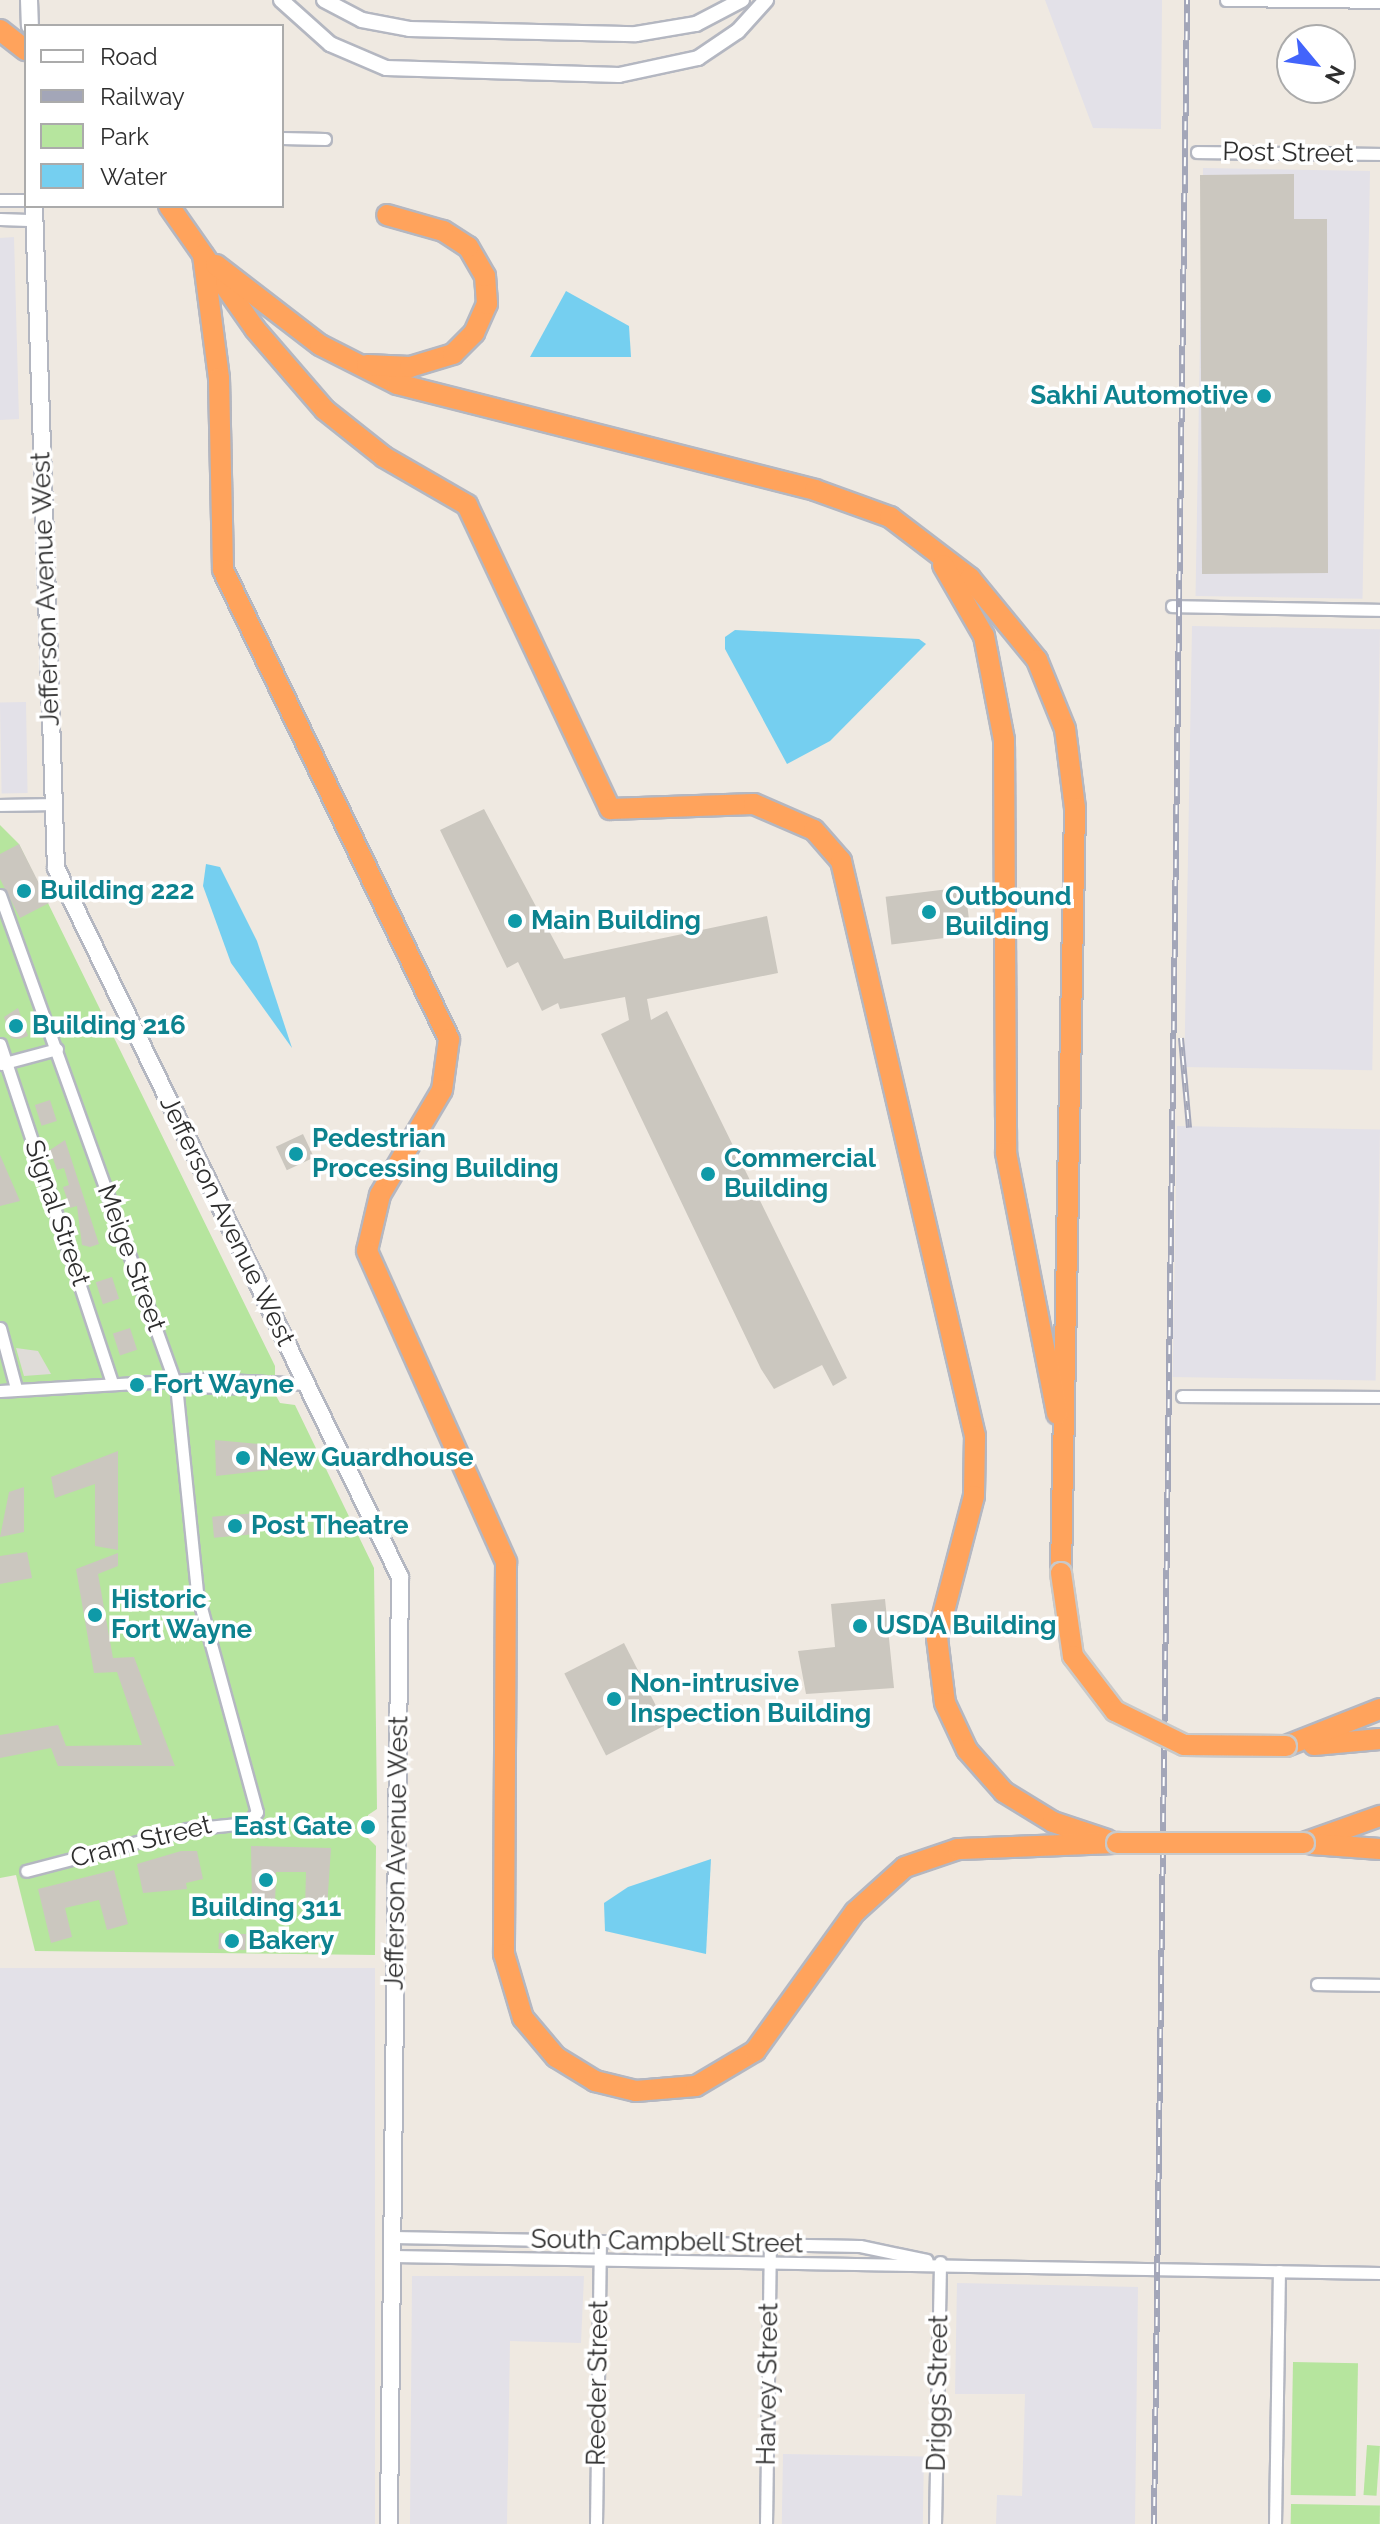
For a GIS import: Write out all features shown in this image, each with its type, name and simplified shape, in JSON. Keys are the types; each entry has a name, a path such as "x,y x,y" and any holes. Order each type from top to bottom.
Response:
{"highway":[{"path":"0,30 24,48"},
{"path":"170,208 255,329 325,410 473,513 610,809 727,802 765,807 814,830 846,871 975,1436 974,1496 937,1638 941,1689 957,1733 981,1769 1015,1801 1053,1822 1117,1843"},
{"path":"341,358 378,367 421,365 459,350 483,318 487,284 468,247 443,231 387,215"},
{"path":"203,255 341,358 414,390 836,496 916,534 983,590 1028,647 1058,708 1071,759 1065,1461 1061,1573 1073,1656 1115,1711 1149,1733 1196,1747 1286,1746 1380,1739"},
{"path":"203,255 219,378 223,570 449,1039 442,1090 380,1195 367,1251 506,1562 504,1938 515,2000 540,2041 584,2076 636,2091 696,2086 755,2051 855,1912 905,1867 958,1849 1117,1843 1304,1843 1380,1849"},
{"path":"916,534 974,610 995,682 1008,810 1006,1153 1065,1461"},
{"path":"1286,1746 1380,1709"},
{"path":"1304,1843 1380,1816"}],"main road":[{"path":"29,0 30,24"},
{"name":"Jefferson Avenue West","path":"34,213 52,804 59,877 400,1577 389,2524"}],"street":[{"path":"281,0 330,44 386,68 619,75 698,58 738,31 766,0"},
{"path":"324,0 362,20 409,29 636,34 696,24 742,0"},
{"path":"1226,0 1380,2"},
{"path":"284,138 325,139"},
{"name":"Post Street","path":"1197,152 1380,154"},
{"path":"0,200 24,200"},
{"path":"0,219 34,213"},
{"path":"1172,606 1380,610"},
{"path":"0,805 52,804"},
{"name":"Meige Street","path":"0,895 176,1385 197,1593 257,1805 255,1818"},
{"name":"Signal Street","path":"0,1044 3,1063 112,1382"},
{"path":"3,1063 57,1049"},
{"path":"0,1328 16,1388"},
{"path":"0,1391 112,1382 176,1385 204,1379 308,1384"},
{"path":"1182,1396 1380,1397"},
{"name":"Cram Street","path":"26,1871 255,1818"},
{"path":"1317,1984 1380,1985"},
{"name":"South Campbell Street","path":"393,2237 860,2246 940,2262"},
{"name":"Reeder Street","path":"596,2524 600,2241"},
{"name":"Harvey Street","path":"766,2524 770,2244"},
{"name":"South Campbell Street","path":"393,2256 770,2263 940,2262 1380,2273"},
{"name":"Driggs Street","path":"935,2524 940,2262"},
{"path":"1275,2524 1279,2271"}],"shaded area":[{"path":"1045,0 1162,0 1161,129 1093,128"},
{"name":"Sakhi Automotive","path":"1203,168 1370,171 1363,599 1196,596"},
{"path":"14,237 19,419 0,420 0,238"},
{"path":"1192,626 1380,629 1372,1070 1184,1067"},
{"path":"0,702 26,702 28,793 2,793"},
{"path":"1177,1126 1380,1130 1376,1381 1173,1377"},
{"path":"16,1348 38,1351 51,1374 24,1376"},
{"path":"0,1968 375,1968 375,2524 0,2524"},
{"path":"412,2276 584,2276 581,2343 510,2341 507,2524 410,2524"},
{"path":"957,2283 1138,2287 1135,2524 996,2524 997,2495 1022,2496 1025,2394 955,2394"},
{"path":"783,2454 924,2456 923,2524 782,2524"}],"green space":[{"name":"Fort Wayne","path":"0,825 19,844 275,1366 275,1394 280,1403 295,1405 374,1568 377,1809 368,1815 368,1838 376,1846 375,1955 35,1951 16,1875 0,1878"},
{"path":"1293,2362 1358,2363 1356,2496 1291,2495"},
{"path":"1367,2445 1380,2446 1376,2496 1364,2495"},
{"path":"1291,2504 1380,2506 1380,2524 1291,2524"}],"water":[{"path":"566,291 629,326 631,357 530,357"},
{"path":"735,630 919,639 926,644 830,741 787,764 725,649 725,637"},
{"path":"206,864 220,867 257,941 292,1048 231,963 203,886"},
{"path":"711,1859 706,1954 605,1931 604,1903 628,1887"}],"building":[{"name":"Sakhi Automotive","path":"1294,174 1294,219 1327,219 1328,573 1202,574 1200,175"},
{"path":"484,809 564,959 767,916 778,973 647,999 651,1020 667,1011 847,1378 833,1386 822,1365 774,1389 761,1369 601,1034 629,1020 625,997 560,1009 558,1003 542,1011 518,962 507,968 440,830"},
{"name":"Building 222","path":"19,844 49,903 20,918 0,879 0,854"},
{"name":"Outbound Building","path":"965,887 971,935 891,944 886,897"},
{"name":"Building 216","path":"18,1008 28,1036 19,1039 11,1038 4,1017"},
{"path":"50,1100 57,1121 42,1126 35,1105"},
{"name":"Pedestrian Processing Building","path":"303,1134 314,1158 287,1170 276,1147"},
{"path":"65,1140 99,1244 90,1247 82,1245 77,1206 70,1208 63,1187 69,1185 64,1168 57,1170 50,1150"},
{"path":"0,1155 20,1201 0,1206"},
{"path":"112,1277 119,1299 103,1304 96,1282"},
{"path":"130,1328 137,1350 120,1355 113,1334"},
{"name":"New Guardhouse","path":"215,1440 270,1445 270,1470 216,1476"},
{"path":"118,1451 118,1550 95,1546 95,1484 55,1498 51,1477"},
{"path":"24,1487 24,1532 0,1537 9,1492"},
{"name":"Post Theatre","path":"256,1513 258,1534 214,1538 212,1517"},
{"path":"27,1552 32,1578 0,1584 0,1556"},
{"name":"Historic Fort Wayne","path":"118,1553 118,1566 98,1574 113,1658 134,1657 175,1766 58,1766 51,1748 0,1758 0,1735 58,1725 66,1746 142,1745 117,1672 94,1673 76,1569"},
{"name":"USDA Building","path":"885,1599 894,1688 806,1694 798,1651 835,1647 831,1604"},
{"name":"Non-intrusive Inspection Building","path":"624,1643 666,1725 606,1755 564,1673"},
{"name":"Building 311","path":"251,1846 331,1848 327,1908 305,1907 306,1872 276,1872 275,1907 252,1906"},
{"path":"181,1851 197,1851 203,1879 186,1883 187,1889 143,1893 137,1864"},
{"path":"114,1870 128,1924 107,1930 99,1900 65,1908 72,1937 51,1943 38,1889"},
{"name":"Bakery","path":"219,1933 246,1934 245,1950 218,1949"}],"railway":[{"path":"1154,2524 1187,0"},
{"path":"1181,1038 1189,1128"}],"place":[{"name":"Sakhi Automotive","path":"1264,396"},
{"name":"Building 222","path":"24,891"},
{"name":"Outbound Building","path":"929,912"},
{"name":"Main Building","path":"515,921"},
{"name":"Building 216","path":"16,1026"},
{"name":"Pedestrian Processing Building","path":"296,1154"},
{"name":"Commercial Building","path":"708,1174"},
{"name":"Fort Wayne","path":"137,1385"},
{"name":"New Guardhouse","path":"243,1458"},
{"name":"Post Theatre","path":"235,1526"},
{"name":"Historic Fort Wayne","path":"95,1615"},
{"name":"USDA Building","path":"860,1626"},
{"name":"Non-intrusive Inspection Building","path":"614,1699"},
{"name":"East Gate","path":"368,1827"},
{"name":"Building 311","path":"266,1880"},
{"name":"Bakery","path":"232,1941"}]}
